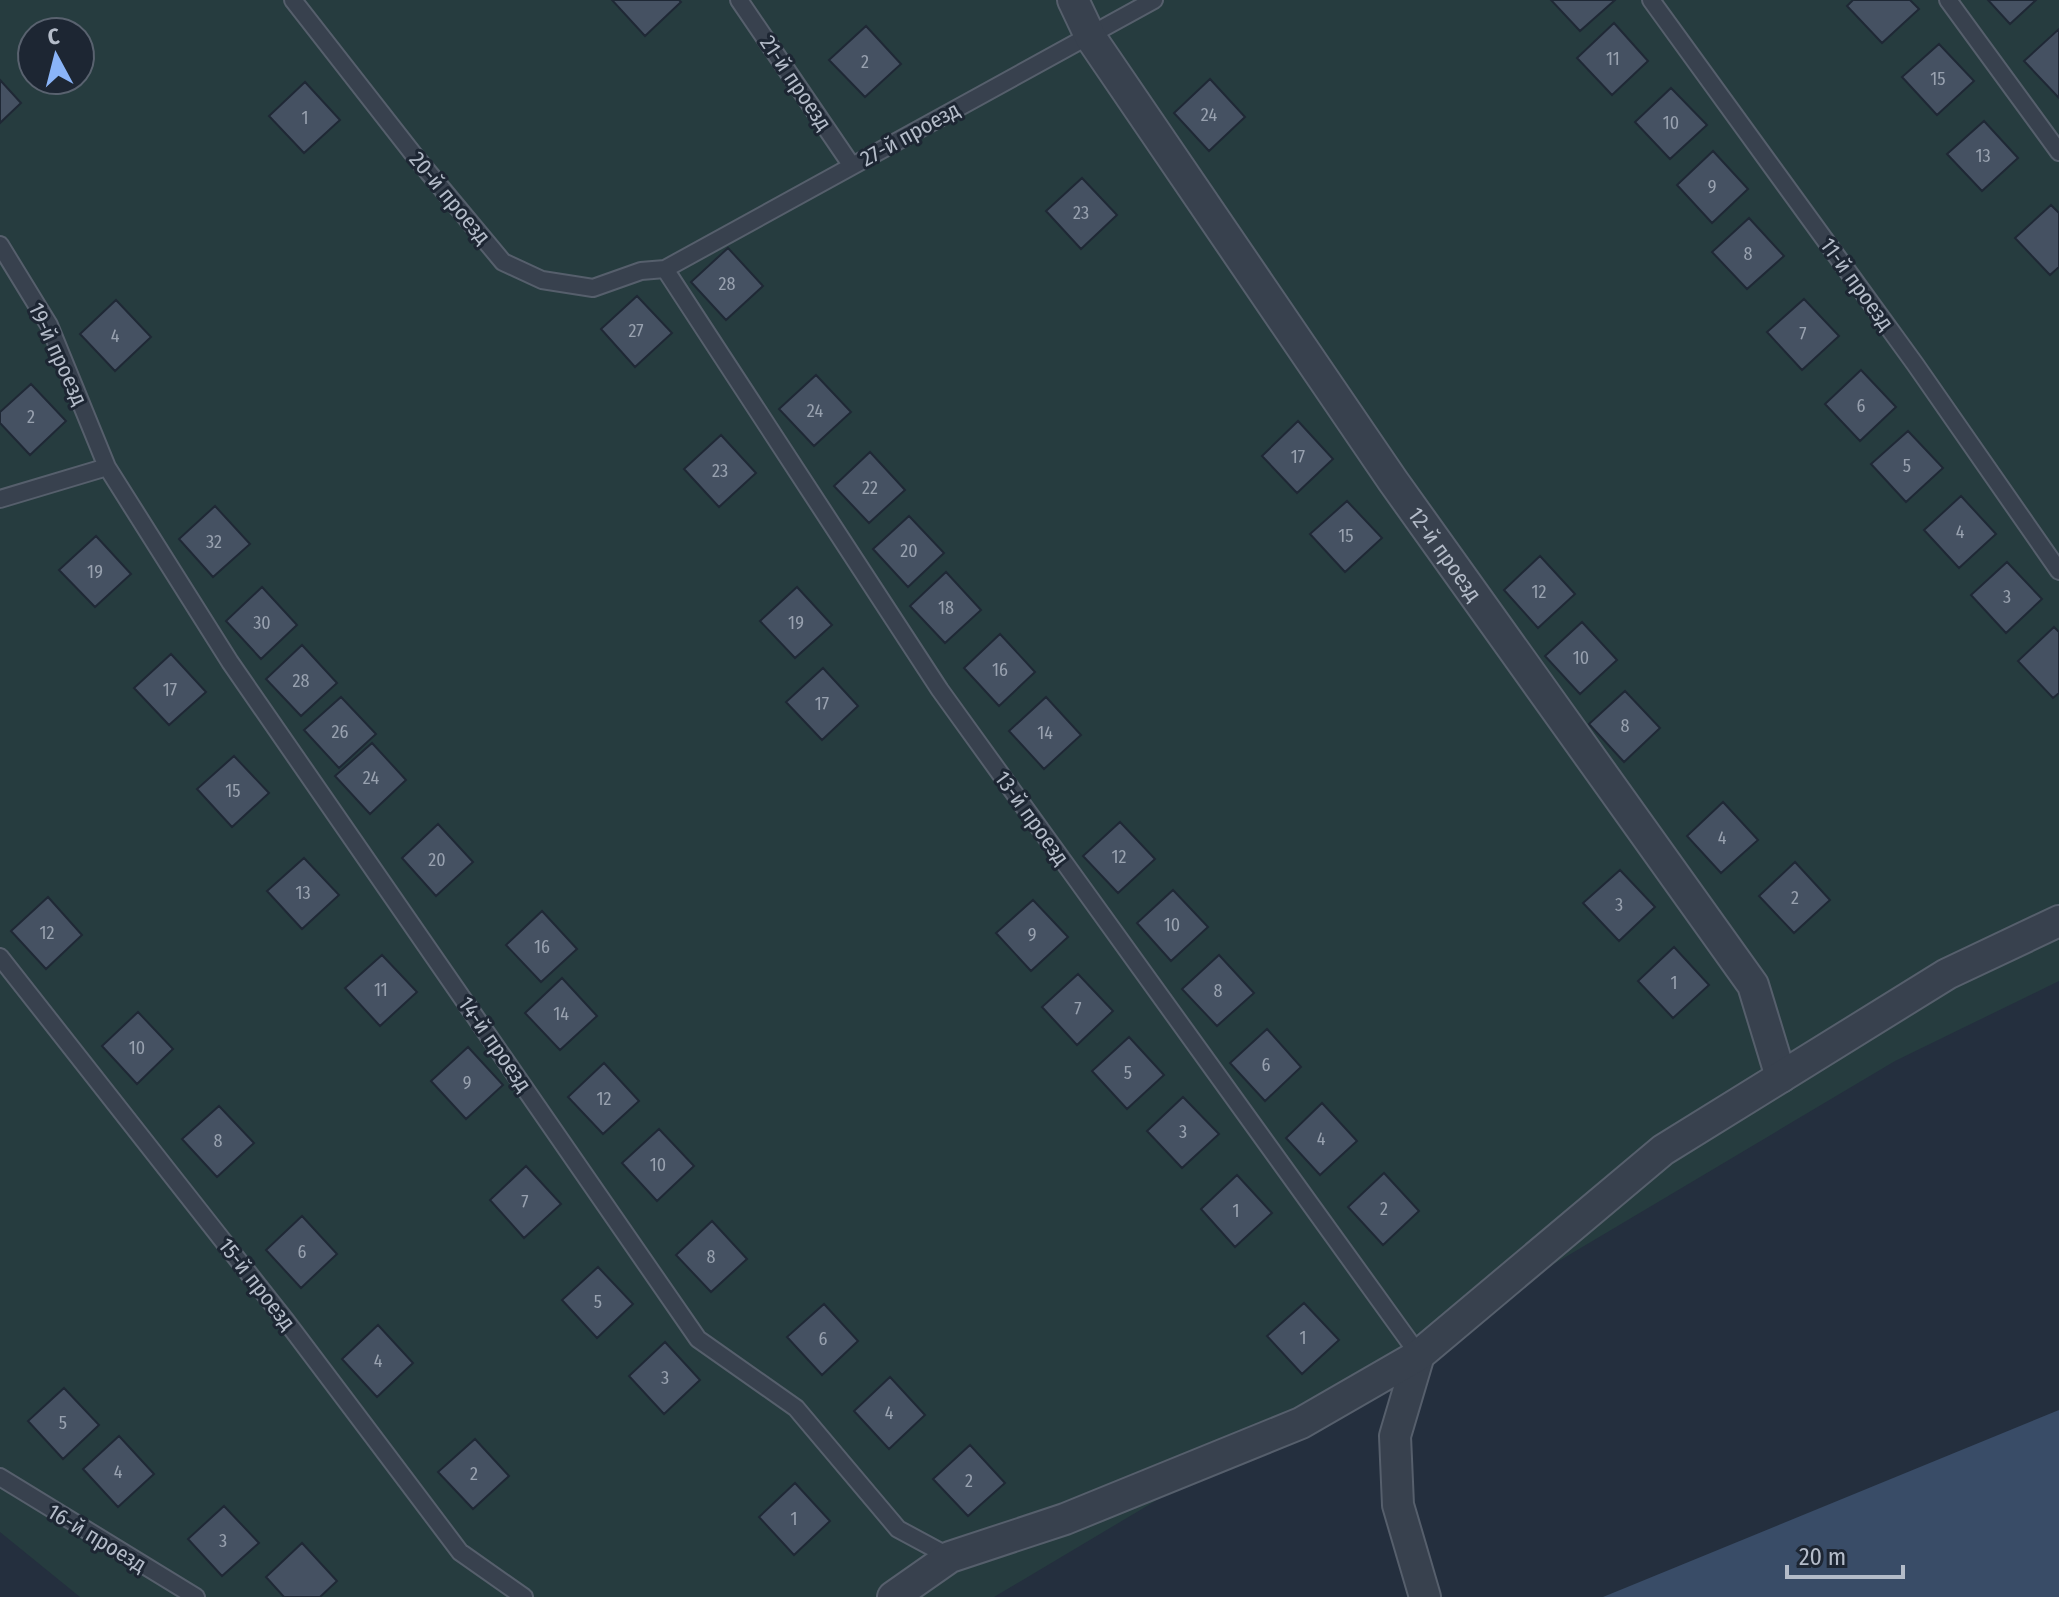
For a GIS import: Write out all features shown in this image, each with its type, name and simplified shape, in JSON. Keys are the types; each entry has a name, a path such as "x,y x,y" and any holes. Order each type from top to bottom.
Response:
{"street":[{"name":"12-й проезд","path":"1073,0 1091,38 1393,481 1753,985 1781,1077"},
{"path":"893,1597 950,1557 1065,1519 1301,1423 1419,1355 1663,1150 1947,974 2059,921"},
{"path":"1419,1355 1395,1436 1398,1505 1425,1597"}],"lane":[{"name":"20-й проезд","path":"293,0 414,155 503,262 542,280 593,288 641,271 665,269"},
{"name":"21-й проезд","path":"739,0 852,166"},
{"name":"27-й проезд","path":"665,269 1091,38 1154,0"},
{"name":"11-й проезд","path":"1651,0 1915,364 2059,571"},
{"path":"1948,0 2059,152"},
{"name":"19-й проезд","path":"0,245 49,325 107,467"},
{"name":"13-й проезд","path":"665,269 940,690 1419,1355"},
{"path":"0,499 107,467"},
{"name":"14-й проезд","path":"107,467 230,662 698,1339 796,1408 898,1529 950,1557"},
{"name":"15-й проезд","path":"0,957 286,1321 460,1552 524,1597"},
{"name":"16-й проезд","path":"0,1477 196,1597"}],"green space":[{"path":"0,0 2059,0 2059,981 1895,1061 994,1597 80,1597 0,1532"}],"water":[{"path":"2059,1410 2059,1597 1603,1597"}],"building":[{"path":"612,0 679,0 681,2 645,36"},
{"path":"1551,0 1615,0 1580,31"},
{"path":"1853,0 1910,0 1919,9 1882,43 1847,6"},
{"path":"1988,0 2036,0 2010,24"},
{"path":"1614,23 1648,61 1612,95 1577,58"},
{"path":"866,26 901,64 865,97 829,60"},
{"path":"2059,29 2059,98 2024,61"},
{"path":"1939,44 1974,81 1937,115 1902,77"},
{"path":"1210,79 1245,117 1209,151 1174,113"},
{"path":"0,80 21,103 0,123"},
{"path":"305,82 340,120 304,153 269,116"},
{"path":"1671,88 1707,125 1670,159 1635,122"},
{"path":"1984,121 2018,158 1982,191 1947,154"},
{"path":"1713,151 1748,189 1712,223 1677,185"},
{"path":"1082,178 1117,215 1081,249 1046,211"},
{"path":"2051,205 2059,213 2059,267 2050,275 2015,238"},
{"path":"1749,218 1784,256 1747,289 1712,252"},
{"path":"728,248 763,286 726,320 691,282"},
{"path":"637,296 672,333 635,367 601,329"},
{"path":"1804,299 1839,336 1802,370 1767,332"},
{"path":"116,300 151,337 115,371 80,334"},
{"path":"1861,370 1896,407 1860,441 1825,404"},
{"path":"816,375 851,412 814,446 779,409"},
{"path":"31,384 66,421 30,455 0,423 0,412"},
{"path":"1298,421 1333,459 1297,493 1262,456"},
{"path":"1908,431 1943,468 1906,502 1871,464"},
{"path":"721,435 756,473 719,507 684,469"},
{"path":"870,452 905,490 869,523 834,486"},
{"path":"1961,496 1996,534 1959,568 1924,530"},
{"path":"1347,501 1382,538 1345,572 1310,534"},
{"path":"215,506 250,544 213,577 179,539"},
{"path":"909,516 944,553 908,587 873,549"},
{"path":"96,536 131,574 95,607 59,570"},
{"path":"1540,556 1575,594 1538,628 1504,590"},
{"path":"2007,562 2042,599 2006,633 1971,595"},
{"path":"946,572 981,610 945,643 910,606"},
{"path":"262,587 297,625 261,659 226,621"},
{"path":"797,587 832,625 795,658 760,621"},
{"path":"1582,622 1617,660 1580,694 1545,656"},
{"path":"2054,627 2059,632 2059,693 2053,698 2018,661"},
{"path":"1000,634 1035,672 999,706 964,668"},
{"path":"302,645 337,683 301,716 266,679"},
{"path":"171,654 206,692 169,725 134,688"},
{"path":"823,668 858,706 822,740 786,702"},
{"path":"1625,691 1660,728 1624,762 1589,724"},
{"path":"341,697 376,734 339,768 304,730"},
{"path":"1046,697 1081,735 1044,769 1009,731"},
{"path":"372,743 406,780 370,814 335,776"},
{"path":"234,756 269,793 232,827 197,789"},
{"path":"1723,802 1758,840 1721,873 1687,836"},
{"path":"1120,822 1155,859 1118,893 1083,856"},
{"path":"438,824 473,862 436,896 402,858"},
{"path":"304,858 339,895 302,929 267,891"},
{"path":"1795,862 1830,900 1794,933 1759,896"},
{"path":"1620,870 1655,907 1619,941 1583,903"},
{"path":"1173,890 1208,927 1171,961 1137,923"},
{"path":"48,897 82,935 46,969 11,931"},
{"path":"1033,900 1068,937 1031,971 996,933"},
{"path":"542,911 577,949 541,982 506,945"},
{"path":"1674,947 1709,985 1673,1018 1638,981"},
{"path":"382,955 417,992 380,1026 345,988"},
{"path":"1219,955 1254,993 1217,1026 1182,989"},
{"path":"1078,974 1113,1011 1077,1045 1042,1007"},
{"path":"562,978 597,1016 560,1050 525,1013"},
{"path":"138,1012 173,1049 137,1084 102,1046"},
{"path":"1267,1029 1301,1067 1265,1101 1230,1063"},
{"path":"1129,1037 1164,1075 1127,1109 1092,1071"},
{"path":"468,1047 503,1085 466,1119 431,1081"},
{"path":"604,1063 639,1101 603,1134 568,1097"},
{"path":"1183,1097 1219,1134 1182,1168 1147,1131"},
{"path":"1322,1103 1357,1141 1320,1175 1286,1138"},
{"path":"219,1106 254,1143 217,1177 182,1139"},
{"path":"659,1129 694,1166 657,1201 622,1163"},
{"path":"526,1166 561,1204 524,1238 490,1200"},
{"path":"1384,1173 1419,1211 1383,1245 1348,1207"},
{"path":"1237,1175 1272,1213 1235,1247 1201,1209"},
{"path":"302,1216 337,1254 301,1288 266,1250"},
{"path":"712,1221 747,1259 711,1292 676,1255"},
{"path":"598,1267 633,1304 597,1338 562,1300"},
{"path":"1304,1303 1339,1340 1302,1374 1267,1336"},
{"path":"824,1304 858,1341 822,1375 787,1337"},
{"path":"378,1325 413,1363 377,1397 342,1359"},
{"path":"665,1342 700,1380 664,1414 629,1376"},
{"path":"890,1377 925,1415 889,1449 854,1411"},
{"path":"64,1388 99,1425 63,1459 28,1421"},
{"path":"119,1436 154,1474 118,1507 83,1469"},
{"path":"475,1439 509,1476 473,1509 438,1472"},
{"path":"970,1445 1005,1483 968,1516 933,1479"},
{"path":"795,1483 830,1521 794,1555 759,1517"},
{"path":"224,1506 259,1543 222,1576 188,1539"},
{"path":"302,1543 337,1581 320,1597 284,1597 266,1577"}]}
